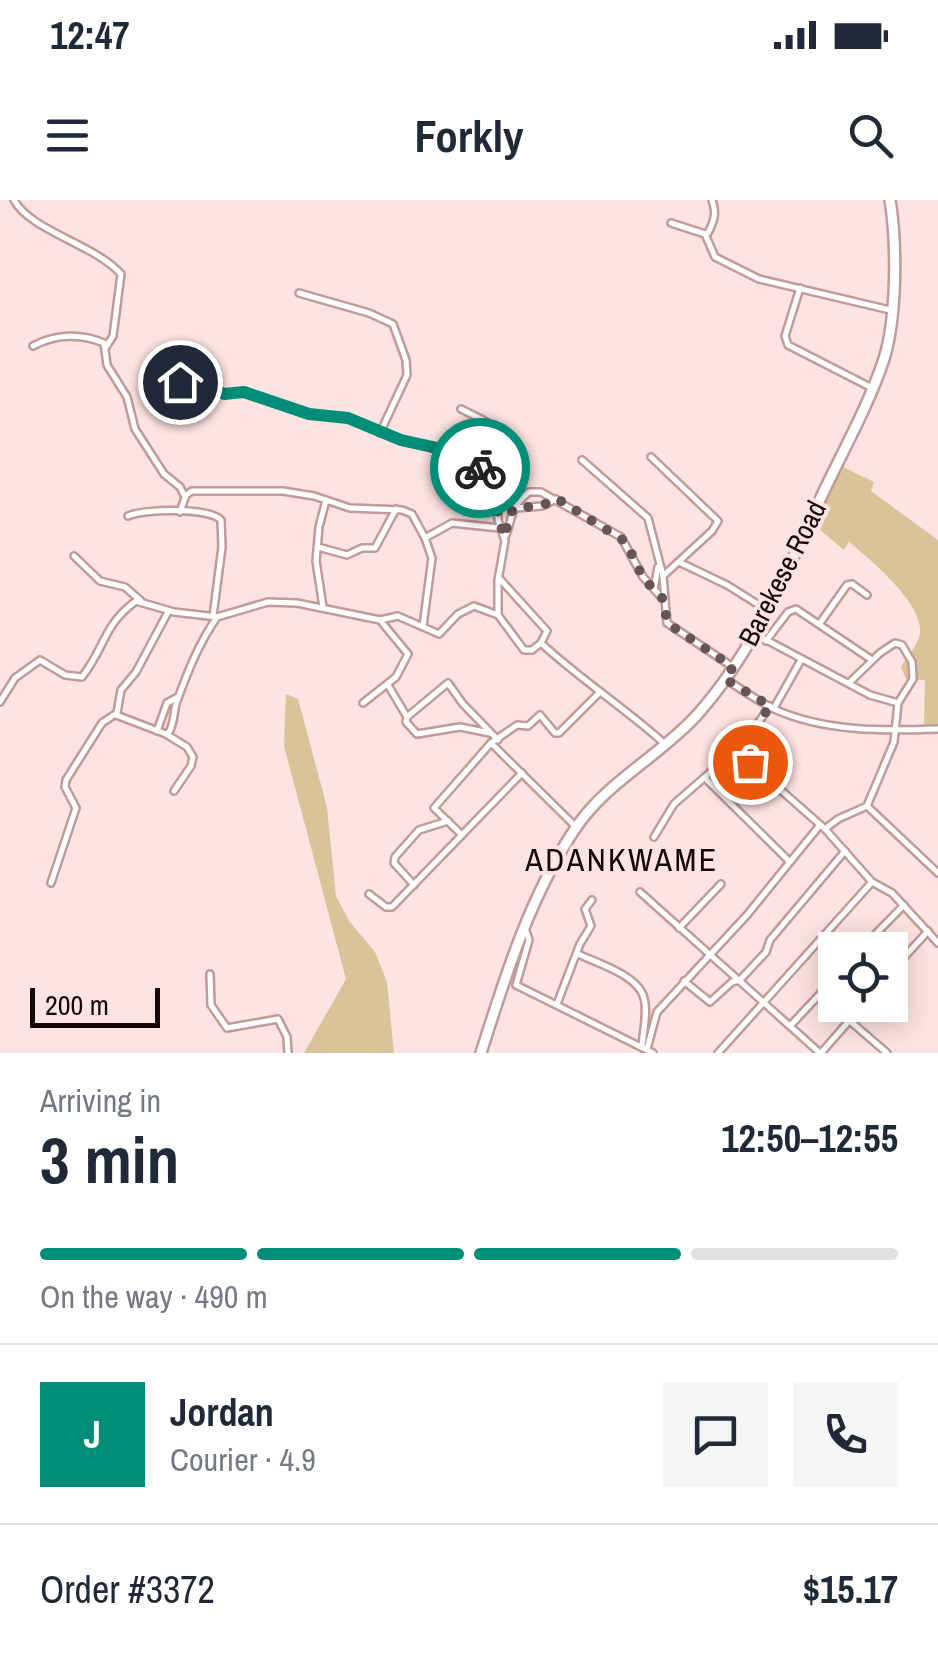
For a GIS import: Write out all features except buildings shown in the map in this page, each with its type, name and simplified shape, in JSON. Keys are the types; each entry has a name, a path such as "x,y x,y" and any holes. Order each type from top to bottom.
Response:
{"main road":[{"name":"Barekese Road","path":"481,1053 525,928 576,827 605,795 695,717 725,679 767,610 872,388 886,346 895,270 890,200"}],"street":[{"path":"14,200 18,208 103,257 121,274 113,336 106,347"},
{"path":"671,223 708,233 716,209 712,200"},
{"path":"704,234 712,254 758,278 890,310"},
{"path":"800,288 786,336 788,345 872,388"},
{"path":"299,293 393,324 408,375 380,432"},
{"path":"34,346 47,340 83,336 104,342 107,365 127,397 135,429 164,474 180,487 185,497"},
{"path":"174,375 180,382 208,386 224,394 244,392 309,414 348,418 433,447 496,475"},
{"path":"460,409 506,438 496,475 500,528 505,537"},
{"path":"652,457 718,520 712,531 663,576"},
{"path":"582,460 644,513 650,523 663,576 667,623 733,667"},
{"path":"180,512 185,497 192,491 245,488 282,490 350,508 396,509 412,514 432,558 423,626"},
{"path":"498,615 498,578 509,516 528,492 535,490 556,498 621,537 643,578 664,600"},
{"path":"514,508 542,506 556,498"},
{"path":"323,607 317,570 319,527 326,500"},
{"path":"318,547 347,555 362,548 374,548 396,509"},
{"path":"128,516 138,512 208,512 221,520 215,617 189,663 190,674 178,697 173,725 166,734"},
{"path":"425,538 452,524 500,528"},
{"path":"74,556 100,581 124,587 141,602"},
{"path":"678,562 728,585 767,610"},
{"path":"654,589 658,564"},
{"path":"0,702 15,678 40,660 65,675 82,677 96,659 108,627 135,602 215,617 268,602 323,607 380,620 398,616 442,634 458,614 471,606 498,615 524,650 532,650 548,636 547,631 498,578"},
{"path":"820,622 850,584 866,595"},
{"path":"766,642 792,609 820,622 872,660"},
{"path":"51,884 76,808 64,786 66,780 76,770 102,723 116,714 122,690 136,672 168,611"},
{"path":"362,703 388,685 408,654 380,620"},
{"path":"754,634 870,695 898,703"},
{"path":"541,643 666,745"},
{"path":"647,1049 657,1012 747,915 790,861 822,827 867,806 894,742 898,703 913,679 912,662 902,645 895,643 850,682"},
{"path":"654,837 671,808 744,743 772,708 801,660"},
{"path":"725,679 772,708 827,724 938,730"},
{"path":"407,717 448,683 495,742 576,827"},
{"path":"388,685 407,717 406,722 418,735 460,727 490,734"},
{"path":"462,834 434,808 495,742 517,725 526,727 540,715 559,733 600,692"},
{"path":"157,730 167,703 178,697"},
{"path":"116,714 187,747 193,758 191,766 174,791"},
{"path":"744,743 750,762 822,827 872,882 892,892 938,943"},
{"path":"369,894 390,908 522,772"},
{"path":"705,778 790,861"},
{"path":"867,806 938,873"},
{"path":"414,885 394,858 419,830 448,821"},
{"path":"684,981 710,1002 732,982 740,980 845,852"},
{"path":"718,1053 872,882"},
{"path":"679,928 721,884"},
{"path":"640,892 820,1053 848,1022"},
{"path":"557,1004 591,926 585,909 592,900"},
{"path":"878,932 904,905"},
{"path":"525,928 529,940 516,985 647,1049"},
{"path":"908,953 928,931"},
{"path":"578,954 640,990 645,1006 647,1049"},
{"path":"210,974 211,1004 227,1028 278,1019 287,1036 288,1053"},
{"path":"790,1026 818,996"},
{"path":"852,1022 887,1053"}],"shaded area":[{"path":"841,466 874,482 871,491 938,540 938,724 924,726 925,680 906,679 901,667 920,633 914,609 894,583 849,542 844,550 813,524"},
{"path":"286,694 298,699 327,807 336,896 349,921 375,952 387,982 394,1053 304,1053 346,979 284,746"}],"way so far":[{"path":"480,468 496,475 498,520 505,537 514,508 542,506 556,498 626,542 643,578 664,600 667,623 733,667 725,679 770,706 744,743 750,762"}],"district":[{"name":"ADANKWAME","path":"622,859"}],"route":[{"path":"180,382 208,386 224,394 244,392 309,414 348,418 480,468"}]}
